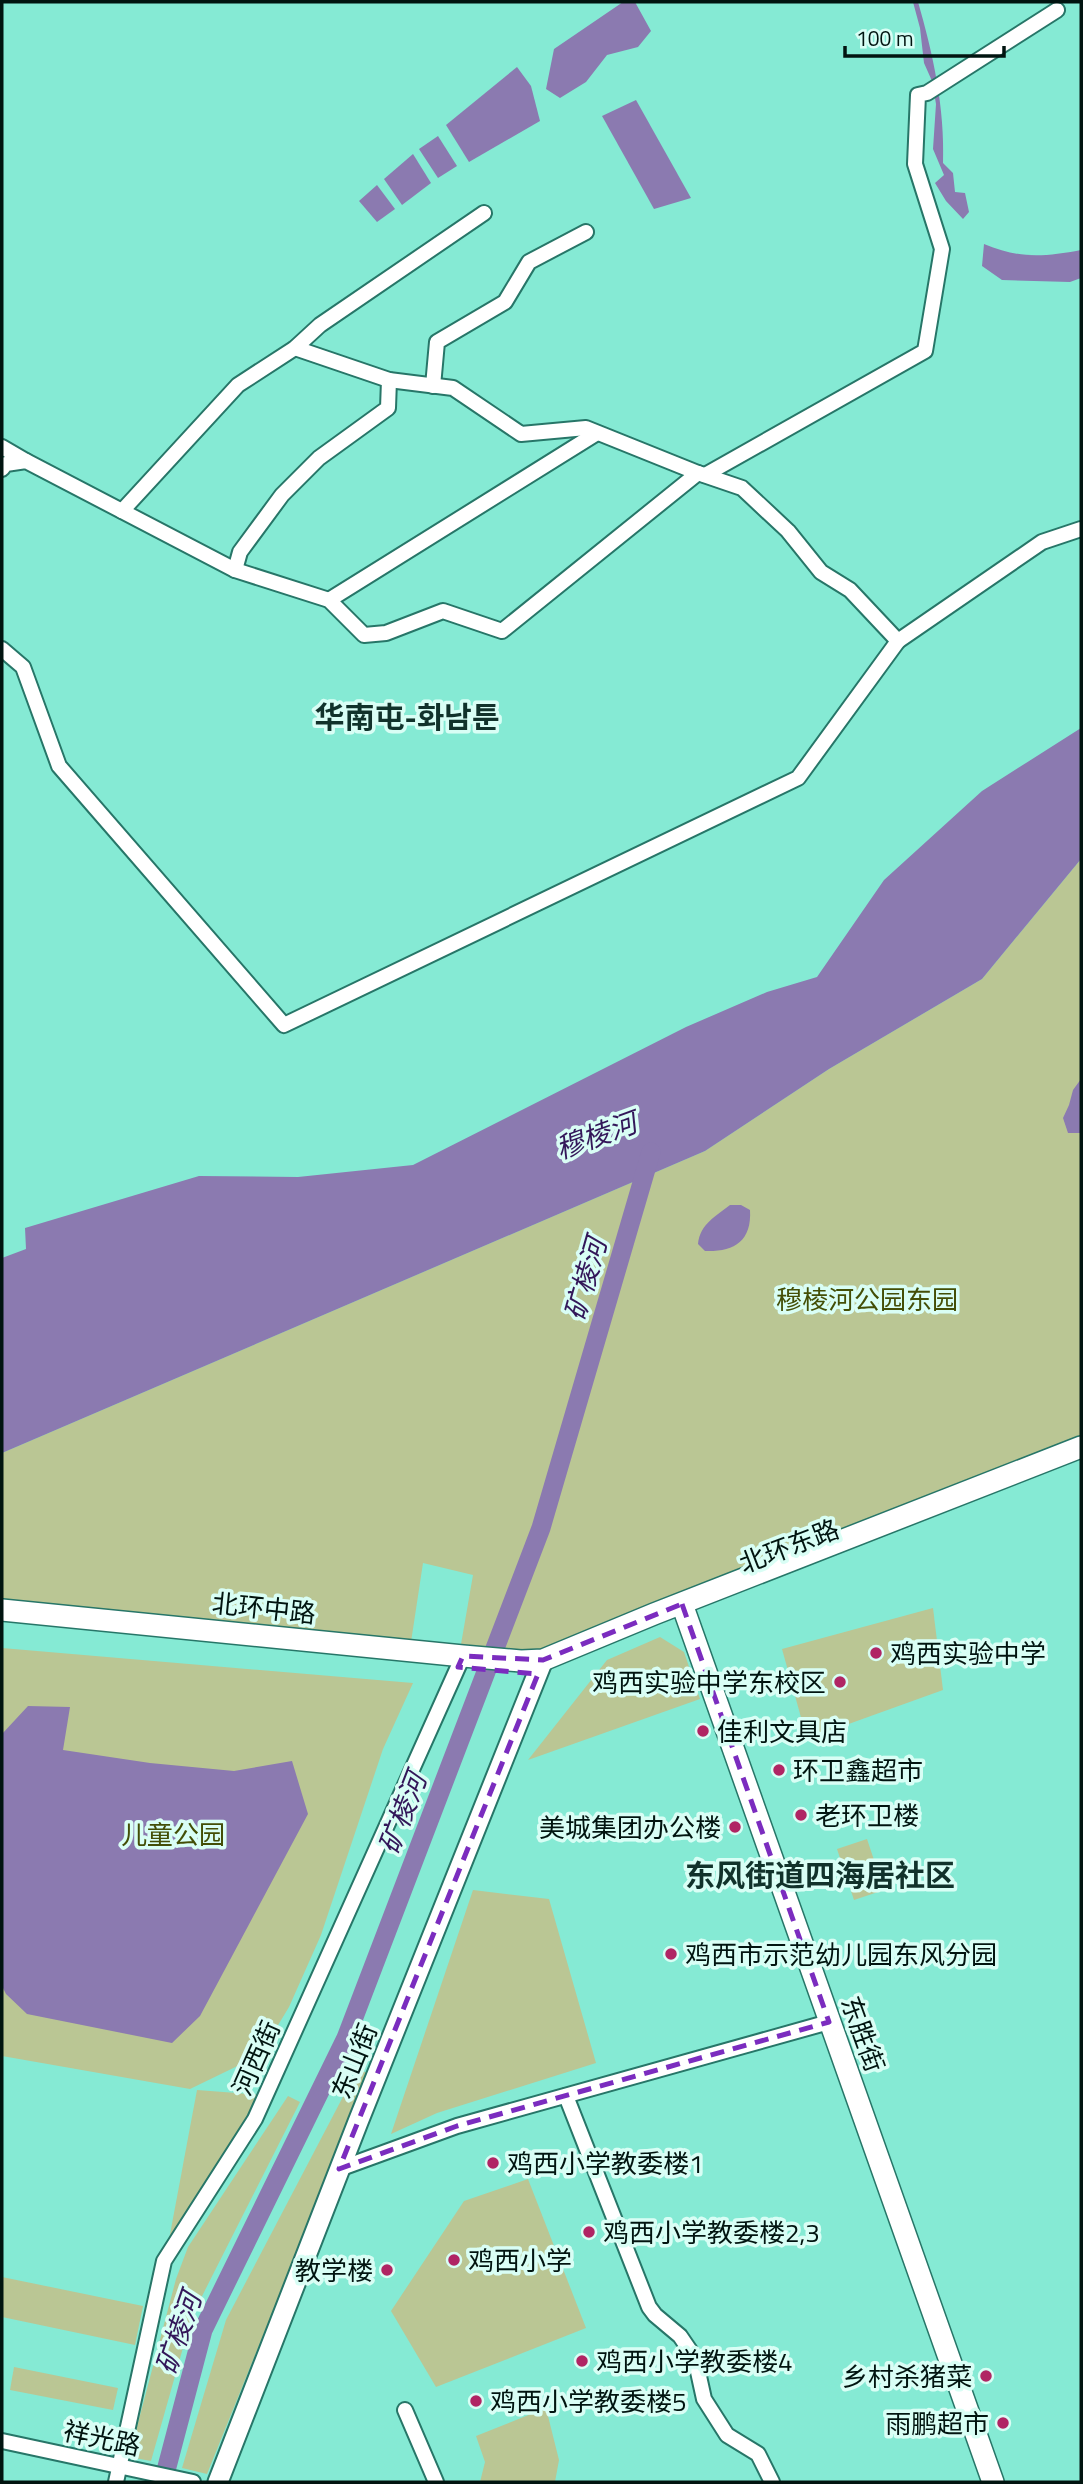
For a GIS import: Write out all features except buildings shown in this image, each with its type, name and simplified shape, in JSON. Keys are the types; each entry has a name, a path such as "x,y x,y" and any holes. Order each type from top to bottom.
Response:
{"highway":[{"name":"北环东路","path":"684,1610 1081,1447"},
{"name":"北环东路","path":"529,1667 1081,1462"},
{"name":"北环中路","path":"2,1610 461,1661"},
{"name":"东胜街","path":"684,1610 993,2482"},
{"name":"北环中路","path":"2,1620 529,1667"}],"main road":[{"name":"东山街","path":"219,2482 529,1667"}],"street":[{"path":"2,447 235,570 329,600 363,635 386,633 443,611 502,631 702,474 925,351 942,249 915,164 918,95 927,93 1057,10"},
{"path":"122,511 238,385 295,348 320,325 484,213"},
{"path":"433,386 437,342 505,302 529,262 586,232"},
{"path":"295,348 389,380 453,388 521,434 586,428 742,488 788,531 821,572 850,590 898,641"},
{"path":"235,570 240,552 282,495 318,458 388,408 389,380"},
{"path":"329,600 597,433"},
{"path":"2,469 6,464 26,461"},
{"path":"2,649 23,667 59,766 284,1026 798,778 898,641 1042,542 1081,529"},
{"name":"河西街","path":"116,2482 164,2261 255,2119 461,1661"},
{"path":"340,2169 457,2126 829,2022"},
{"path":"566,2095 649,2307 680,2336 695,2358 704,2399 727,2435 758,2454 772,2482"},
{"path":"405,2410 436,2482"},
{"name":"祥光路","path":"2,2441 193,2482"}],"highlighted area":[{"path":"682,1604 829,2022 457,2126 339,2169 358,2122 538,1674 458,1667 463,1656 543,1660"}],"green space":[{"name":"穆棱河公园东园","path":"1081,859 1081,1444 540,1656 460,1650 473,1575 423,1563 411,1642 2,1602 2,1453 705,1151 829,1069 982,979"},
{"path":"933,1608 943,1690 807,1739 782,1649"},
{"path":"660,1637 684,1652 700,1699 528,1760 607,1660"},
{"name":"儿童公园","path":"2,1648 413,1683 383,1749 321,1935 289,2007 260,2055 190,2089 2,2056"},
{"path":"867,1839 884,1890 854,1900 837,1849"},
{"path":"473,1890 549,1899 596,2063 437,2113 391,2134"},
{"path":"357,2070 369,2073 207,2474 182,2468 226,2320"},
{"path":"197,2090 261,2095 251,2120 168,2245"},
{"path":"288,2096 300,2102 192,2316 151,2461 129,2457 176,2279 188,2247"},
{"name":"鸡西小学","path":"528,2179 586,2328 436,2387 391,2311 464,2201"},
{"path":"2,2277 143,2306 135,2345 2,2317"},
{"path":"14,2367 118,2388 113,2410 10,2390"},
{"path":"546,2408 559,2460 555,2482 480,2482 485,2462 476,2436"}],"water":[{"path":"623,2 635,2 651,31 638,47 607,55 586,82 560,98 546,89 554,49"},
{"path":"913,2 918,2 937,81 943,163 953,173 955,192 965,193 969,212 963,219 946,201 935,183 944,175 933,149 936,104 932,81 924,63 920,28"},
{"path":"517,67 531,86 540,121 469,162 446,125"},
{"path":"636,100 691,198 654,209 602,116"},
{"path":"438,136 457,166 438,178 419,149"},
{"path":"413,154 431,183 402,205 384,179"},
{"path":"377,185 395,209 377,222 359,201"},
{"path":"984,244 1009,252 1032,255 1081,250 1081,278 1070,282 1002,280 982,266"},
{"name":"穆棱河","path":"1081,728 1081,859 982,979 829,1069 705,1151 2,1453 2,1258 26,1249 25,1228 199,1176 298,1177 413,1165 686,1027 767,992 817,977 884,880 982,791"},
{"path":"1081,1079 1081,1133 1068,1133 1063,1118 1073,1090"},
{"path":"730,1205 741,1205 750,1210 748,1230 739,1243 732,1247 705,1251 698,1244 702,1231"},
{"path":"28,1706 70,1707 63,1750 150,1763 234,1771 292,1761 308,1814 200,2016 172,2043 27,2014 6,1994 2,1986 2,1734"}],"waterway":[{"name":"矿棱河","path":"163,2482 203,2330 346,2038 541,1528 651,1152"}],"place":[{"name":"鸡西实验中学","path":"876,1653"},
{"name":"鸡西实验中学东校区","path":"840,1682"},
{"name":"佳利文具店","path":"703,1731"},
{"name":"环卫鑫超市","path":"779,1770"},
{"name":"老环卫楼","path":"801,1815"},
{"name":"美城集团办公楼","path":"735,1827"},
{"name":"鸡西市示范幼儿园东风分园","path":"671,1954"},
{"name":"鸡西小学教委楼1","path":"493,2163"},
{"name":"鸡西小学教委楼2,3","path":"589,2232"},
{"name":"鸡西小学","path":"454,2260"},
{"name":"教学楼","path":"387,2270"},
{"name":"鸡西小学教委楼4","path":"582,2361"},
{"name":"乡村杀猪菜","path":"986,2376"},
{"name":"鸡西小学教委楼5","path":"476,2401"},
{"name":"雨鹏超市","path":"1003,2423"}],"district":[{"name":"华南屯-화남툰","path":"407,717"},
{"name":"东风街道四海居社区","path":"820,1875"}]}
